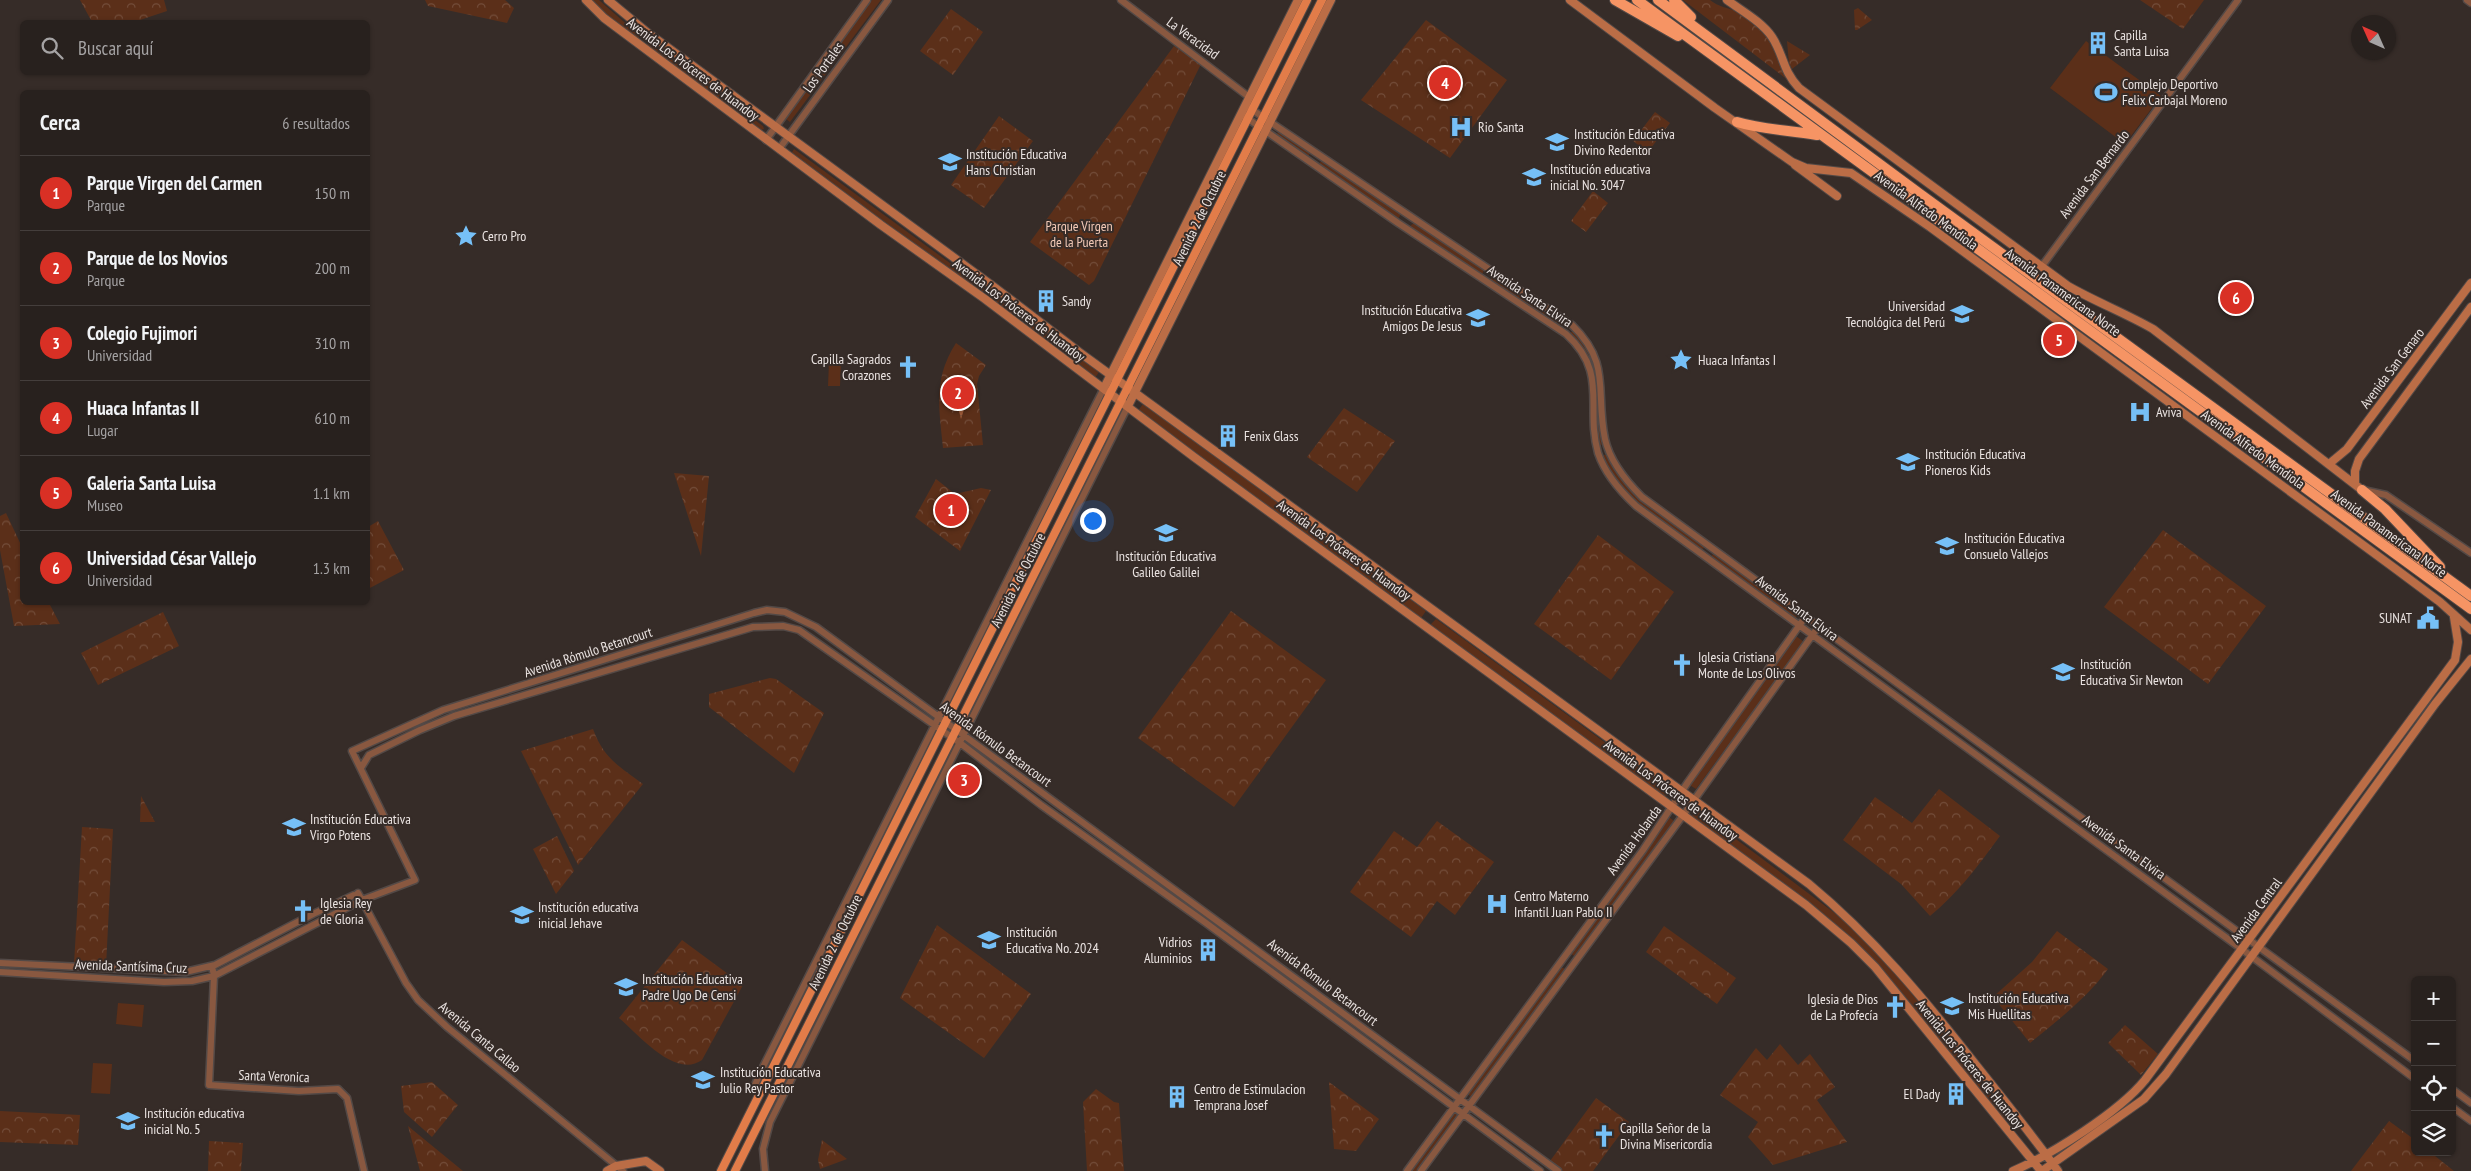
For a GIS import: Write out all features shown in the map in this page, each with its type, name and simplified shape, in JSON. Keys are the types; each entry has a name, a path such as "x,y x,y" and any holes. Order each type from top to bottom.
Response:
{"highway":[{"path":"1615,0 1705,50"},
{"name":"Avenida Panamericana Norte","path":"1637,0 1822,136 1937,217 2471,609"},
{"name":"Avenida Panamericana Norte","path":"1658,0 1920,194 2471,596"},
{"path":"1674,0 1713,39"},
{"path":"1737,122 1757,128 1790,130 1822,136"},
{"path":"2359,487 2426,551 2452,581"}],"main road":[{"name":"Avenida Los Próceres de Huandoy","path":"586,0 604,18 766,140 1104,388 1194,457 1806,905 1851,943 1875,967 2041,1171"},
{"name":"Avenida Los Próceres de Huandoy","path":"608,0 648,33 1110,375 1809,884 1845,915 1918,993 2058,1171"},
{"name":"Avenida 2 de Octubre","path":"1104,388 1298,0"},
{"name":"Avenida 2 de Octubre","path":"721,1171 758,1087 938,728 1112,394 1307,0"},
{"name":"Avenida 2 de Octubre","path":"1267,119 1322,0"},
{"name":"Avenida 2 de Octubre","path":"735,1171 956,730 1125,404 1262,127 1331,0"},
{"name":"Avenida Alfredo Mendiola","path":"1570,0 1715,108 1792,162 1806,168 1844,171 1856,176 1930,227 2393,567 2471,630"},
{"name":"Avenida Alfredo Mendiola","path":"1727,0 1767,30 1779,52 1784,68 1799,88 2068,286 2101,305 2153,329 2359,487"},
{"path":"639,44 648,33"},
{"path":"1792,162 1837,196"},
{"name":"Avenida San Genaro","path":"2329,464 2347,449 2471,283"},
{"name":"Avenida San Genaro","path":"2359,487 2355,471 2359,459 2471,307"},
{"path":"2411,364 2422,373"},
{"name":"Avenida Central","path":"2013,1171 2047,1155 2125,1101 2139,1088 2243,950 2455,660 2458,632 2453,615"},
{"name":"Avenida Central","path":"2041,1171 2144,1099 2166,1074 2250,956 2471,659"},
{"path":"2428,698 2436,704"},
{"path":"607,1171 646,1161 660,1171"}],"street":[{"name":"Los Portales","path":"766,140 867,0"},
{"name":"Los Portales","path":"779,149 888,0"},
{"name":"La Veracidad","path":"1121,0 1249,97"},
{"name":"Avenida San Bernardo","path":"2042,266 2238,0"},
{"path":"2467,0 2471,3"},
{"name":"Avenida Santa Elvira","path":"1245,105 1572,324 1587,341 1598,364 1605,439 1610,454 1624,477 1642,496 1954,723 2248,942 2411,1058"},
{"name":"Avenida Santa Elvira","path":"1241,114 1398,223 1566,334 1579,346 1592,374 1598,451 1615,484 1636,506 1812,636 1947,732 2411,1076"},
{"name":"Avenida 2 de Octubre","path":"943,720 1104,388"},
{"name":"Avenida 2 de Octubre","path":"765,1171 765,1136 780,1101 964,735 1125,404"},
{"name":"Avenida Alfredo Mendiola","path":"2359,487 2386,495 2471,554"},
{"name":"Avenida Rómulo Betancourt","path":"360,768 352,751 443,710 686,633 766,610 785,612 816,626 1558,1171"},
{"name":"Avenida Holanda","path":"1407,1171 1673,807 1806,616"},
{"name":"Avenida Rómulo Betancourt","path":"360,768 369,755 454,716 753,627 766,625 799,630 960,743 1540,1171"},
{"name":"Avenida Holanda","path":"1421,1171 1684,814 1819,626"},
{"path":"1947,732 1954,723"},
{"name":"Avenida 2 de Octubre","path":"758,1087 760,1073 836,919 938,728"},
{"name":"Avenida Santísima Cruz","path":"0,972 164,982 192,981 214,976 362,900 415,880 360,768"},
{"name":"Avenida Canta Callao","path":"358,893 406,983 418,1000 447,1027 618,1169"},
{"name":"Avenida Santísima Cruz","path":"0,963 185,972 212,966 346,899 354,896 362,900"},
{"path":"212,966 214,976"},
{"name":"Santa Veronica","path":"214,976 209,1085 299,1090 338,1089 347,1098 364,1171"},
{"path":"2456,1092 2471,1102"},
{"path":"2456,1110 2471,1121"}],"green space":[{"path":"80,0 164,0 167,11 140,20 91,20"},
{"path":"425,0 505,0 514,8 507,23 428,6"},
{"path":"588,0 599,0 640,36 636,42"},
{"path":"872,0 881,0 790,122 786,117"},
{"path":"1683,0 1710,0 1749,17 1758,24 1771,41 1789,81"},
{"path":"2140,0 2204,0 2183,29"},
{"path":"1858,8 1872,20 1855,30 1854,10"},
{"path":"951,9 983,32 953,75 920,51"},
{"path":"1426,20 1507,80 1450,158 1361,100"},
{"path":"1787,41 1810,55 1792,69 1789,63"},
{"name":"Complejo Deportivo Felix Carbajal Moreno","path":"2086,41 2161,96 2125,144 2050,88"},
{"path":"649,43 763,126 764,129 759,131 645,45"},
{"name":"Parque Virgen de la Puerta","path":"1174,46 1201,64 1094,281 1089,285 1030,242"},
{"path":"1655,112 1670,123 1648,152 1633,141"},
{"path":"999,116 1033,141 984,208 951,185"},
{"path":"1279,131 1310,153 1308,157 1276,135"},
{"path":"794,149 984,288 984,291 980,293 791,154"},
{"path":"1322,159 1401,214 1398,219 1319,165"},
{"path":"1593,191 1608,203 1586,232 1571,221"},
{"path":"1414,223 1484,270 1482,275 1412,228 1410,226"},
{"path":"1492,277 1560,323 1560,327 1490,281"},
{"path":"994,295 1021,314 1018,319 991,301"},
{"path":"1026,320 1099,372 1095,378 1024,326"},
{"path":"1571,332 1574,332 1584,346 1591,359 1595,373 1602,445 1599,444 1590,361 1570,335"},
{"path":"956,343 986,365 979,376 977,384 983,445 943,448 939,394 944,369"},
{"path":"829,361 841,362 840,386 828,386"},
{"path":"1143,404 1426,611 1421,618 1137,412"},
{"path":"1344,408 1395,441 1357,492 1307,457"},
{"path":"1604,455 1606,455 1614,470 1636,496 1705,546 1701,551 1659,521 1627,494 1606,467"},
{"path":"674,473 709,476 701,556"},
{"path":"936,479 955,494 981,488 991,490 960,551 915,517"},
{"path":"6,513 20,543 20,605 50,605 60,624 14,626 0,550 0,516"},
{"path":"378,521 404,570 370,588 370,526"},
{"path":"2163,530 2266,606 2208,684 2104,607"},
{"path":"1598,535 1674,592 1611,680 1534,624"},
{"path":"1713,554 1797,614 1796,618 1711,557"},
{"path":"1231,611 1326,680 1234,807 1138,738"},
{"path":"163,612 179,646 98,685 81,653"},
{"path":"1436,619 1670,790 1665,798 1429,626"},
{"path":"1796,636 1804,642 1696,789 1688,784"},
{"path":"770,678 776,679 824,713 794,773 709,707 709,694"},
{"path":"593,729 607,755 643,784 578,865 521,751"},
{"path":"1939,789 2000,836 1959,888 1930,916 1901,884 1843,840 1875,797 1912,823"},
{"path":"141,796 155,822 140,822"},
{"path":"1697,810 1848,923 1892,968 2007,1115 2005,1120 2002,1120 1874,961 1809,903 1691,817"},
{"path":"1669,817 1674,821 1574,956 1569,952"},
{"path":"1437,821 1494,862 1455,915 1437,901 1411,937 1350,892 1394,831 1417,847"},
{"path":"82,827 113,829 106,966 74,964"},
{"path":"557,836 574,871 556,894 533,849"},
{"path":"937,925 1031,994 984,1058 900,998"},
{"path":"1664,926 1736,978 1717,1004 1646,952"},
{"path":"2057,931 2108,969 2081,1000 2030,1043 1993,997 2032,962"},
{"path":"682,940 743,985 702,1060 692,1064 680,1064 669,1060 647,1044 619,1018"},
{"path":"1559,966 1565,969 1472,1097 1467,1094"},
{"path":"118,1003 144,1005 142,1027 116,1024"},
{"path":"2125,1025 2158,1054 2141,1075 2108,1043"},
{"path":"1780,1044 1798,1065 1810,1054 1835,1087 1817,1100 1847,1142 1773,1165 1748,1137 1758,1122 1720,1095 1756,1048 1767,1060"},
{"path":"93,1063 112,1064 110,1094 91,1093"},
{"path":"432,1082 458,1105 432,1137 404,1112 401,1086"},
{"path":"1329,1082 1379,1119 1356,1151 1334,1149"},
{"path":"1096,1089 1114,1102 1119,1103 1124,1171 1087,1171 1083,1102"},
{"path":"1596,1098 1629,1122 1593,1171 1563,1171 1550,1161"},
{"path":"0,1111 80,1115 78,1145 0,1142"},
{"path":"1453,1111 1459,1115 1419,1171 1410,1171"},
{"path":"2389,1121 2411,1137 2411,1156 2435,1156 2454,1171 2351,1171"},
{"path":"408,1126 463,1171 420,1171"},
{"path":"822,1140 847,1159 820,1169 818,1160"},
{"path":"209,1141 243,1143 241,1171 208,1171"}],"shaded area":[{"path":"962,387 966,403 961,419 957,403"}],"place":[{"name":"Capilla Santa Luisa","path":"2098,43"},
{"name":"Huaca Infantas II","path":"1445,83"},
{"name":"Complejo Deportivo Felix Carbajal Moreno","path":"2106,92"},
{"name":"Rio Santa","path":"1461,127"},
{"name":"Institución Educativa Divino Redentor","path":"1557,142"},
{"name":"Institución Educativa Hans Christian","path":"950,162"},
{"name":"Institución educativa inicial No. 3047","path":"1534,177"},
{"name":"Cerro Pro","path":"466,236"},
{"name":"Universidad César Vallejo","path":"2236,298"},
{"name":"Sandy","path":"1046,301"},
{"name":"Universidad Tecnológica del Perú","path":"1962,314"},
{"name":"Institución Educativa Amigos De Jesus","path":"1478,318"},
{"name":"Galeria Santa Luisa","path":"2059,340"},
{"name":"Huaca Infantas I","path":"1681,360"},
{"name":"Capilla Sagrados Corazones","path":"908,367"},
{"name":"Parque de los Novios","path":"958,393"},
{"name":"Aviva","path":"2140,412"},
{"name":"Fenix Glass","path":"1228,436"},
{"name":"Institución Educativa Pioneros Kids","path":"1908,462"},
{"name":"Parque Virgen del Carmen","path":"951,510"},
{"name":"Institución Educativa Galileo Galilei","path":"1166,533"},
{"name":"Institución Educativa Consuelo Vallejos","path":"1947,546"},
{"name":"SUNAT","path":"2428,618"},
{"name":"Iglesia Cristiana Monte de Los Olivos","path":"1682,665"},
{"name":"Institución Educativa Sir Newton","path":"2063,672"},
{"name":"Colegio Fujimori","path":"964,780"},
{"name":"Institución Educativa Virgo Potens","path":"294,827"},
{"name":"Centro Materno Infantil Juan Pablo II","path":"1497,904"},
{"name":"Iglesia Rey de Gloria","path":"303,911"},
{"name":"Institución educativa inicial Jehave","path":"522,915"},
{"name":"Institución Educativa No. 2024","path":"989,940"},
{"name":"Vidrios Aluminios","path":"1208,950"},
{"name":"Institución Educativa Padre Ugo De Censi","path":"626,987"},
{"name":"Institución Educativa Mis Huellitas","path":"1952,1006"},
{"name":"Iglesia de Dios de La Profecía","path":"1895,1007"},
{"name":"Institución Educativa Julio Rey Pastor","path":"703,1080"},
{"name":"El Dady","path":"1956,1094"},
{"name":"Centro de Estimulacion Temprana Josef","path":"1177,1097"},
{"name":"Institución educativa inicial No. 5","path":"128,1121"},
{"name":"Capilla Señor de la Divina Misericordia","path":"1604,1136"}]}
